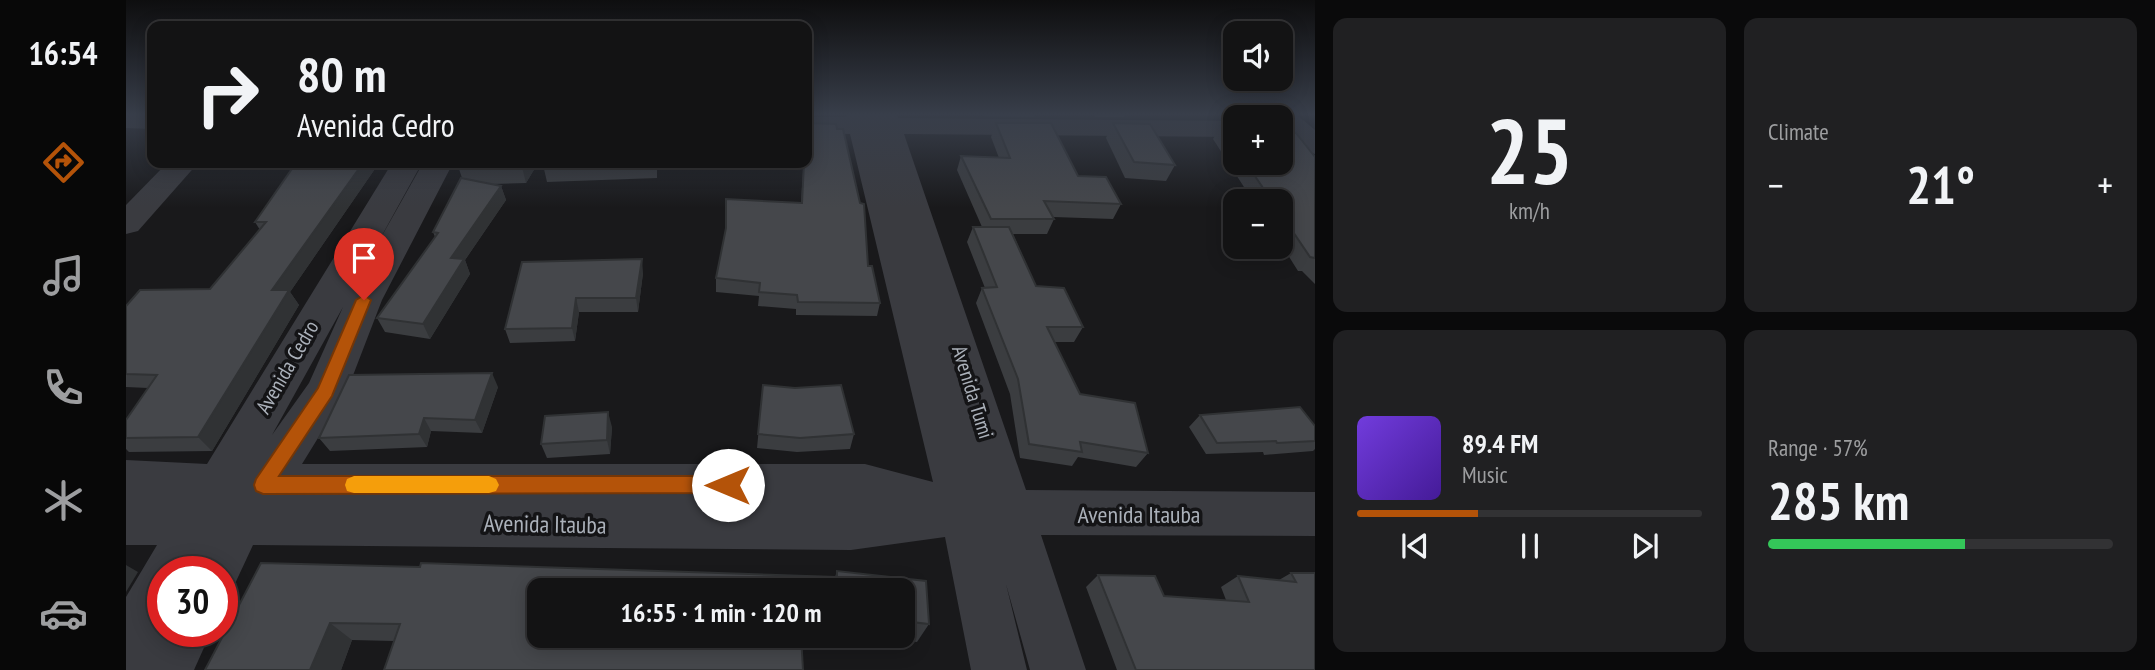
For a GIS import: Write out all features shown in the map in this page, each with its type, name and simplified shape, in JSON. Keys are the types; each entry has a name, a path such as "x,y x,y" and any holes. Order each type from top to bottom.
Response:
{"street":[{"name":"Avenida Tumi","path":"879,146 999,670"},
{"name":"Avenida Tumi","path":"885,146 922,228 1058,670"},
{"path":"126,224 178,168"},
{"name":"Avenida Cedro","path":"218,556 230,504 404,168"},
{"name":"Avenida Cedro","path":"183,556 326,391 364,300 436,168"},
{"name":"Avenida Itauba","path":"126,481 230,504 851,527 964,512 1315,514"},
{"name":"Avenida Itauba","path":"126,522 230,504"},
{"path":"126,649 147,612"},
{"path":"164,670 176,647"}],"building":[{"path":"812,146 847,146 860,203 864,204 868,266 872,266 880,303 798,302 797,295 759,292 760,283 716,278 726,228 726,199 802,203 804,168 812,168"},
{"path":"1005,146 1063,146 1078,176 1106,177 1121,204 1044,201 1054,219 991,219 961,156 1010,158"},
{"path":"1126,146 1164,146 1175,165 1134,162"},
{"path":"1293,146 1307,146 1315,157 1315,258 1310,257 1293,232 1293,189 1264,189 1254,175 1293,175"},
{"path":"293,168 359,168 272,290 289,290 198,437 126,438 126,420 157,375 126,374 126,306 140,290 210,289 266,222 255,222"},
{"path":"461,178 501,186 451,258 464,259 423,324 377,318 438,233 433,232"},
{"path":"973,227 1009,227 1036,286 1064,288 1083,327 1047,327 1080,394 1135,403 1148,453 1080,442 1082,452 1029,444 1018,379 982,288 997,287"},
{"path":"642,259 636,298 576,298 572,328 505,329 522,262"},
{"path":"492,373 475,420 424,418 419,434 319,438 349,375"},
{"path":"763,385 795,388 841,385 854,434 800,438 758,434"},
{"path":"1300,407 1315,426 1315,441 1217,443 1200,415"},
{"path":"608,412 607,440 541,444 545,416"},
{"path":"261,563 420,567 421,563 837,577 837,571 899,578 527,578 527,648 802,648 803,670 384,670 400,624 330,623 310,670 205,670 217,647 238,647 238,607"},
{"path":"1291,573 1315,573 1315,670 1136,670 1098,575 1155,576 1164,596 1249,602 1238,576 1296,582"},
{"path":"915,580 926,581 929,624 915,622"}],"slow traffic":[{"path":"354,485 489,485"}],"route":[{"path":"364,300 326,391 263,485 728,485"}]}
